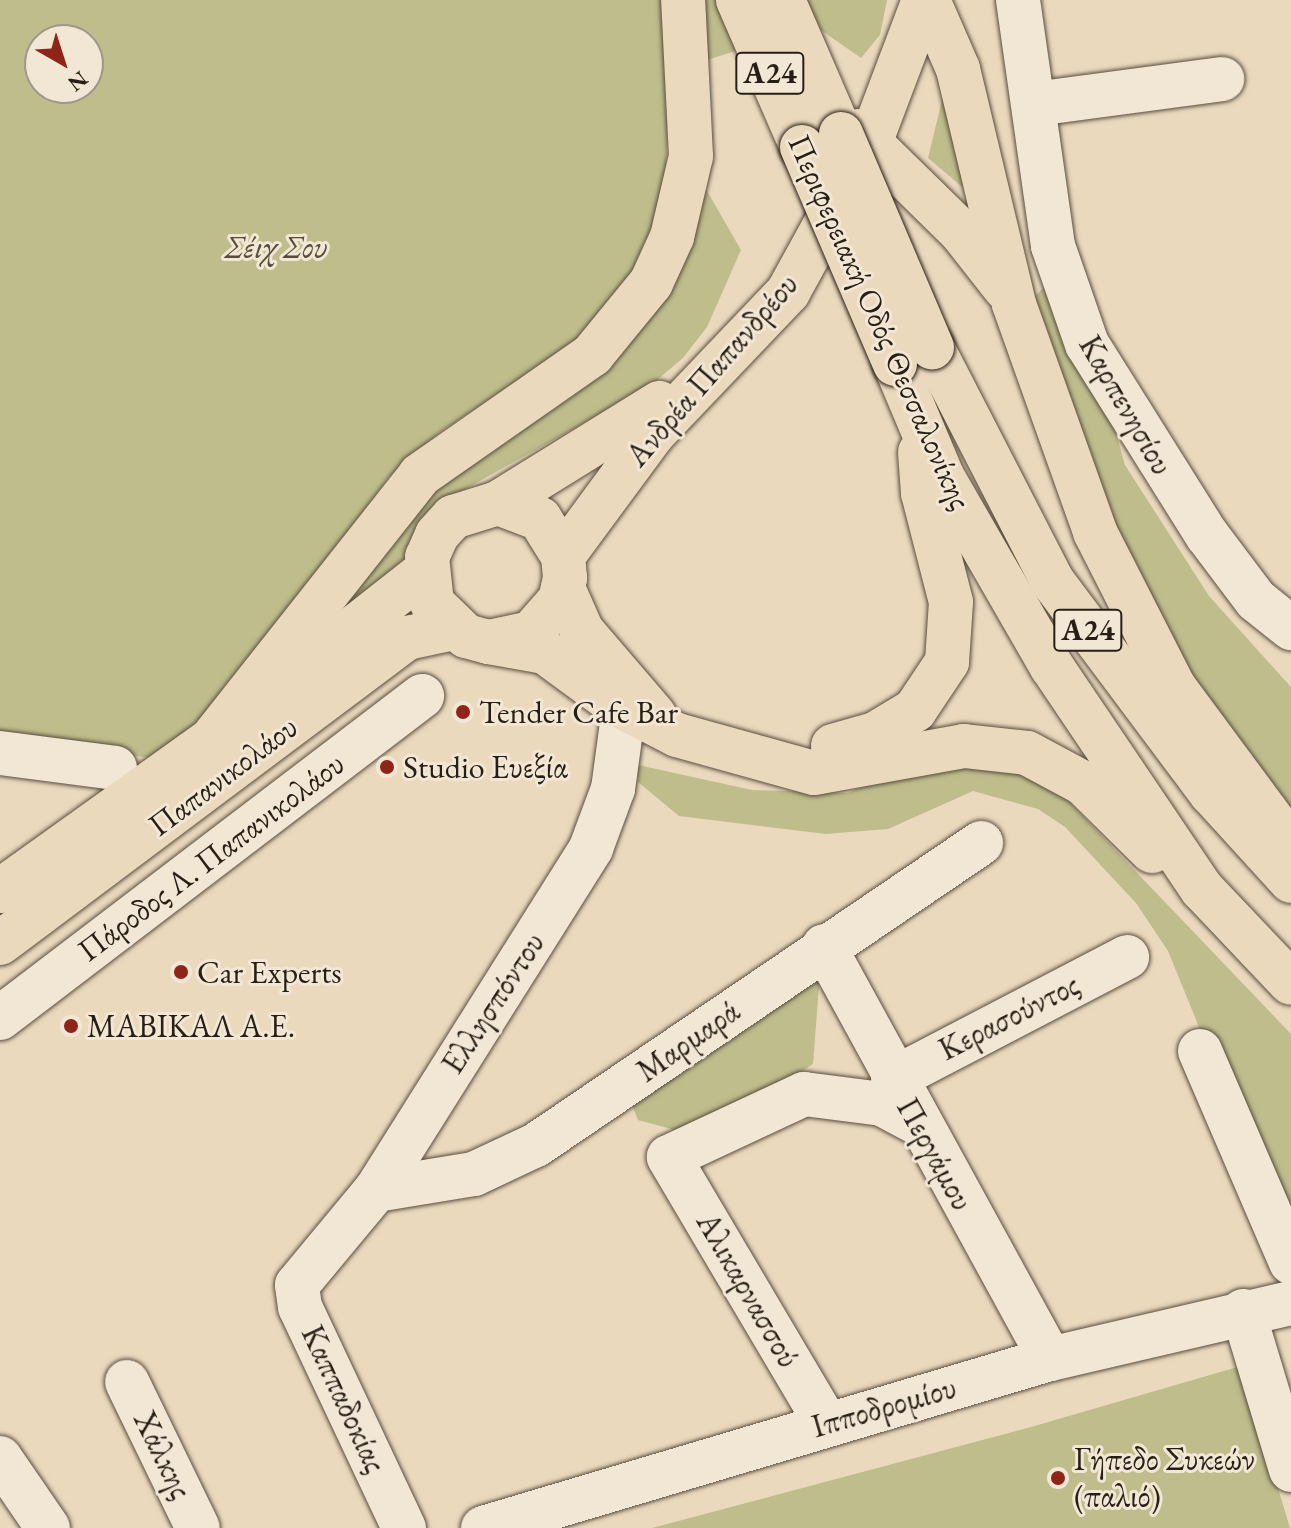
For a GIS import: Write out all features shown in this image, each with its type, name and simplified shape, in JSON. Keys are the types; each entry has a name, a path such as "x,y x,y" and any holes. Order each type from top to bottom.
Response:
{"main road":[{"path":"211,740 420,475 592,355 651,283 672,237 691,156 683,0"},
{"name":"Περιφερειακή Οδός Θεσσαλονίκης","path":"738,0 843,138"},
{"name":"Περιφερειακή Οδός Θεσσαλονίκης","path":"783,0 843,138 914,356 921,426 1052,667 1202,889 1291,983"},
{"name":"Ανδρέα Παπανδρέου","path":"498,503 641,419 692,374 779,277 905,0"},
{"path":"926,0 958,69 1014,304 1073,479 1144,634 1198,725 1291,845"},
{"name":"Ανδρέα Παπανδρέου","path":"563,572 653,434 788,292 843,138 926,0"},
{"path":"843,138 981,253 1014,304"},
{"name":"Περιφερειακή Οδός Θεσσαλονίκης","path":"914,356 1053,582 1211,793 1291,881"},
{"path":"768,764 893,725 943,673 951,602 923,493 921,426"},
{"path":"677,735 582,631 563,572 540,519 498,503 453,517 437,535 426,571 432,603 472,635 545,652 619,705 677,735 768,764 814,773 964,746 1027,753 1083,783 1202,889"},
{"name":"Παπανικολάου","path":"0,891 211,740 426,571"},
{"path":"472,635 531,633 563,572"},
{"name":"Παπανικολάου","path":"0,943 407,638 472,635"}],"street":[{"name":"Καρπενησίου","path":"1018,0 1053,246 1093,355 1207,535 1256,600 1291,628"},
{"path":"1035,104 1222,79"},
{"name":"Πάροδος Λ. Παπανικολάου","path":"0,1018 422,696"},
{"name":"Ελλησπόντου","path":"305,1269 376,1190 591,848 613,789 619,705"},
{"path":"0,753 115,768"},
{"name":"Μαρμαρά","path":"376,1190 474,1174 536,1145 824,946 981,843"},
{"name":"Περγάμου","path":"824,946 917,1123 1050,1359"},
{"name":"Κερασούντος","path":"893,1079 1127,957"},
{"path":"1200,1051 1291,1262"},
{"name":"Αλικαρνασσού","path":"826,1423 669,1157 804,1094 882,1104 917,1123"},
{"name":"Καππαδοκίας","path":"305,1269 297,1285 300,1307 404,1528"},
{"name":"Ιπποδρομίου","path":"483,1528 826,1423 1050,1359 1243,1311 1291,1303"},
{"path":"1243,1311 1291,1470"},
{"name":"Χάλκης","path":"127,1382 198,1528"},
{"path":"0,1458 48,1528"}],"green space":[{"name":"Σέιχ Σου","path":"0,0 887,0 880,35 861,58 815,26 669,72 665,203 631,284 584,336 440,432 388,478 296,610 191,731 152,758 0,738"},
{"path":"943,96 986,207 928,158"},
{"path":"703,184 741,250 707,327 683,358 650,386 469,487 346,624 323,627 415,505 500,435"},
{"path":"1044,287 1114,426 1125,465 1209,596 1291,687 1291,823 1153,630 1035,296"},
{"path":"974,757 1053,785 1291,1034 1291,1253 1168,951 1136,903 1065,827 1038,809 973,791 888,829 826,834 679,816 638,782 638,765 752,790 848,793 896,771"},
{"path":"821,960 813,1064 701,1137 638,1120 626,1090"},
{"name":"Γήπεδο Συκεών (παλιό)","path":"1241,1366 1290,1528 652,1528 1031,1427"}],"place":[{"name":"Tender Cafe Bar","path":"463,712"},
{"name":"Studio Ευεξία","path":"387,767"},
{"name":"Car Experts","path":"181,972"},
{"name":"ΜΑΒΙΚΑΛ Α.Ε.","path":"71,1026"},
{"name":"Γήπεδο Συκεών (παλιό)","path":"1058,1478"}]}
